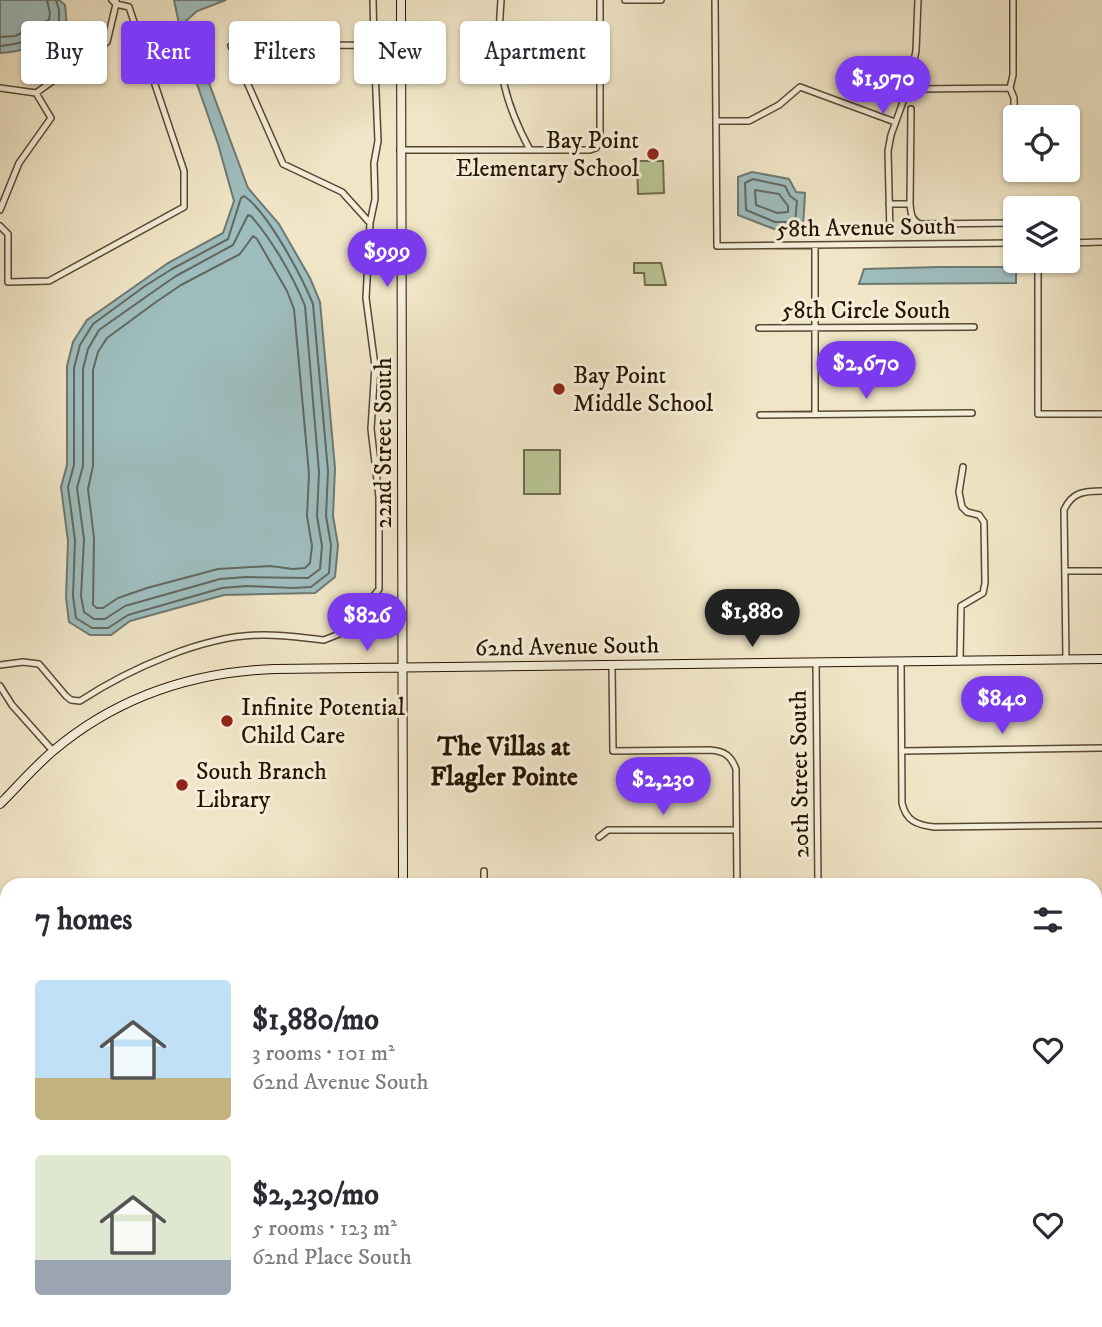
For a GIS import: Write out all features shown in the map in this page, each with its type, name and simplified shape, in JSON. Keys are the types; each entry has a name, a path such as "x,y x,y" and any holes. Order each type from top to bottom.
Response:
{"street":[{"path":"373,0 373,21"},
{"name":"22nd Street South","path":"401,0 403,878"},
{"path":"500,21 501,0"},
{"path":"400,150 596,148 600,141 600,0"},
{"path":"625,0 661,0"},
{"path":"715,0 716,121 749,121 779,104 800,87 895,122"},
{"path":"890,233 888,151 895,122 908,88 916,51 918,0"},
{"path":"1013,0 1013,75 1010,88 1014,105"},
{"path":"0,88 36,93 107,42 115,1 129,7 184,171 184,208 49,281 8,282 8,234 0,226"},
{"path":"354,46 230,46 283,164 342,192 370,223"},
{"path":"0,665 23,662 39,664 66,696 80,701 121,677 180,652 210,643 263,635 324,640 339,634 357,618 379,589 379,496 371,429 375,366 366,298 370,223 375,199 374,163 378,141 376,84"},
{"path":"503,84 508,106 530,150"},
{"path":"908,88 1010,88"},
{"path":"0,210 19,163 51,118 36,93"},
{"path":"911,109 910,204 911,216 915,221 1003,223"},
{"name":"58th Avenue South","path":"716,121 717,246 1003,243"},
{"path":"888,204 910,204"},
{"path":"1080,243 1102,242"},
{"path":"815,245 815,414"},
{"path":"1038,273 1038,414 1102,414"},
{"name":"58th Circle South","path":"759,328 974,327"},
{"path":"760,415 972,413"},
{"path":"960,660 961,606 983,593 985,583 984,522 979,514 967,512 961,507 959,492 963,467"},
{"path":"1066,659 1064,510 1075,494 1102,491"},
{"path":"1065,571 1102,571"},
{"name":"62nd Avenue South","path":"0,804 53,751 113,710 149,692 188,680 245,670 1102,659"},
{"path":"901,661 902,803 910,820 919,825 934,827 1102,825"},
{"name":"20th Street South","path":"816,662 818,878"},
{"path":"612,665 613,751 710,750 723,751 732,758 736,769 737,878"},
{"path":"0,685 12,705 53,751"},
{"path":"902,751 1102,748"},
{"path":"598,837 608,830 736,830"},
{"path":"484,871 484,878"}],"green space":[{"path":"637,161 663,161 664,193 638,194"},
{"path":"634,263 661,263 666,285 645,285 644,273 634,273"},
{"path":"524,450 560,450 560,494 524,494"}],"water":[{"path":"0,0 59,0 65,5 67,21 21,21 21,50 0,53"},
{"path":"174,0 226,0 197,11 186,21 178,21"},
{"path":"197,84 209,84 248,188 279,224 310,278 320,302 335,468 333,516 338,545 335,577 315,593 224,595 130,621 111,635 90,635 69,622 66,597 68,541 61,487 67,465 67,366 73,342 87,320 168,263 223,233 234,201"},
{"path":"752,172 789,179 796,192 805,193 803,228 774,229 738,215 738,177"},
{"path":"1003,267 1003,273 1016,273 1016,283 859,284 864,269"}],"place":[{"name":"Bay Point Elementary School","path":"653,154"},
{"name":"Bay Point Middle School","path":"559,389"},
{"name":"Infinite Potential Child Care","path":"227,721"},
{"name":"South Branch Library","path":"182,785"}],"district":[{"name":"The Villas at Flagler Pointe","path":"504,761"}]}
